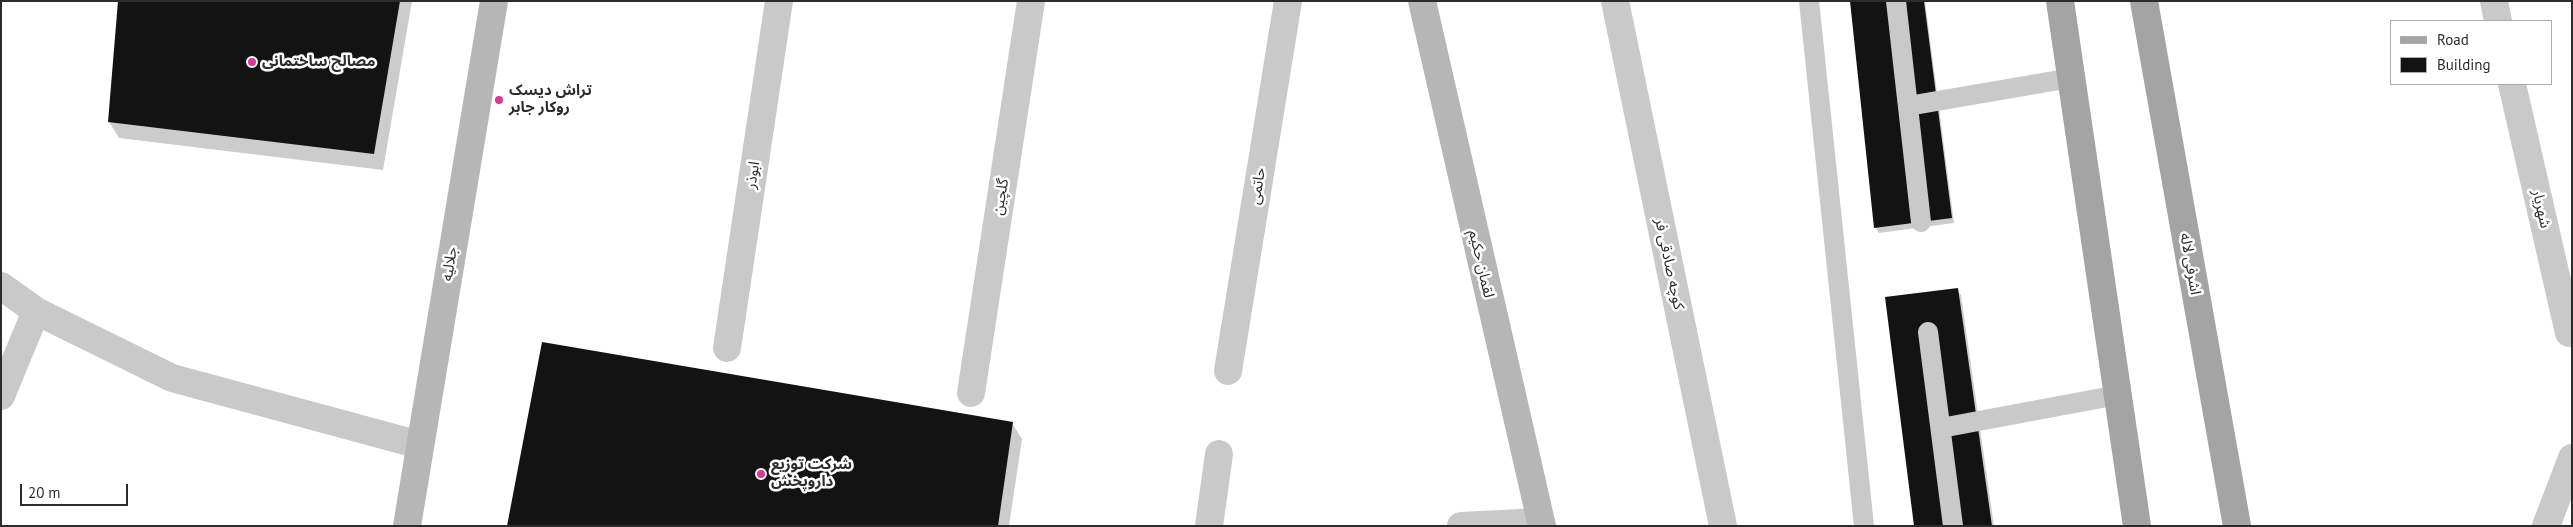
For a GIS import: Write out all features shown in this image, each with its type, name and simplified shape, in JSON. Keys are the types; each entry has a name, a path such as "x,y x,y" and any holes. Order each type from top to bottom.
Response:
{"main road":[{"name":"جلالیه","path":"407,526 494,1"},
{"path":"2060,1 2137,526"},
{"name":"اشرفی لاله","path":"2144,1 2237,526"},
{"name":"لقمان حکیم","path":"1427,2 1542,524"}],"street":[{"name":"ابوذر","path":"727,348 780,1"},
{"name":"گلچین","path":"971,394 1031,1"},
{"name":"حاتمی","path":"1228,371 1288,1"},
{"name":"کوچه صادقی فر","path":"1616,1 1723,526"},
{"path":"2494,1 2498,20"},
{"name":"شهریار","path":"2512,85 2569,333"},
{"path":"1,286 36,311 172,378 420,445"},
{"path":"1,396 36,311"},
{"path":"1209,526 1220,454"},
{"path":"2546,526 2572,458"},
{"path":"1460,526 1542,524"}],"lane":[{"path":"1809,1 1864,526"},
{"path":"1896,1 1921,222"},
{"path":"1908,106 2071,78"},
{"path":"1928,332 1953,526"},
{"path":"1941,428 2118,394"}],"building":[{"name":"مصالح ساختمانی","path":"118,1 400,1 374,154 108,122"},
{"path":"1850,1 1924,1 1952,218 1874,228"},
{"path":"1958,288 1992,526 1914,526 1885,297"},
{"name":"شرکت توزیع داروپخش","path":"542,342 1013,422 998,526 507,526"}],"place":[{"name":"مصالح ساختمانی","path":"252,62"},
{"name":"تراش دیسک روکار جابر","path":"499,100"},
{"name":"شرکت توزیع داروپخش","path":"761,474"}]}
